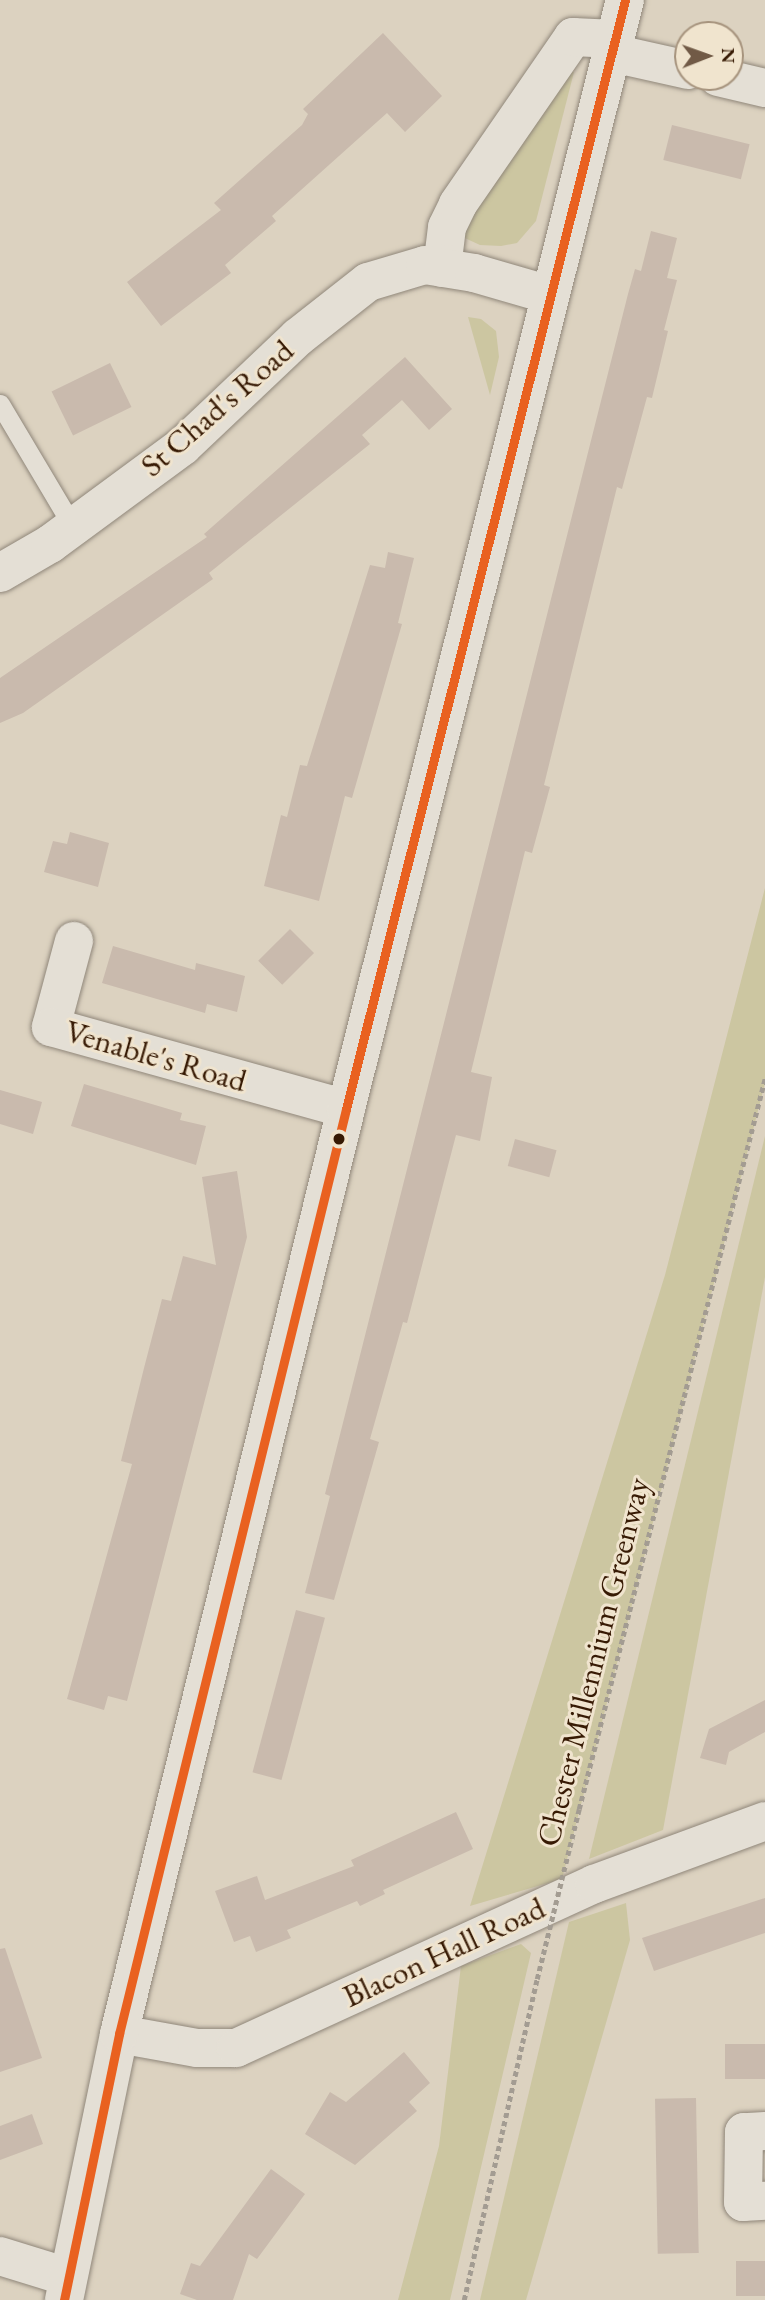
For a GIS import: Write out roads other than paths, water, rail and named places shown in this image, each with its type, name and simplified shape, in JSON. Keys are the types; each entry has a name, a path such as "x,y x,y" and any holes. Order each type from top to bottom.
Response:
{"street":[{"path":"0,2256 66,2288 120,2034 346,1109 625,0"},
{"path":"442,268 447,227 458,204 573,37 613,46 674,66"},
{"path":"744,83 765,88"},
{"name":"St Chad's Road","path":"0,573 73,527 183,446 298,337 368,282 425,265 550,295"},
{"name":"Venable's Road","path":"74,941 51,1027 346,1109"},
{"name":"Blacon Hall Road","path":"120,2034 197,2048 236,2048 594,1884 765,1821"},
{"path":"765,2131 744,2132 743,2202 765,2201"}],"lane":[{"path":"0,404 73,527"}]}
